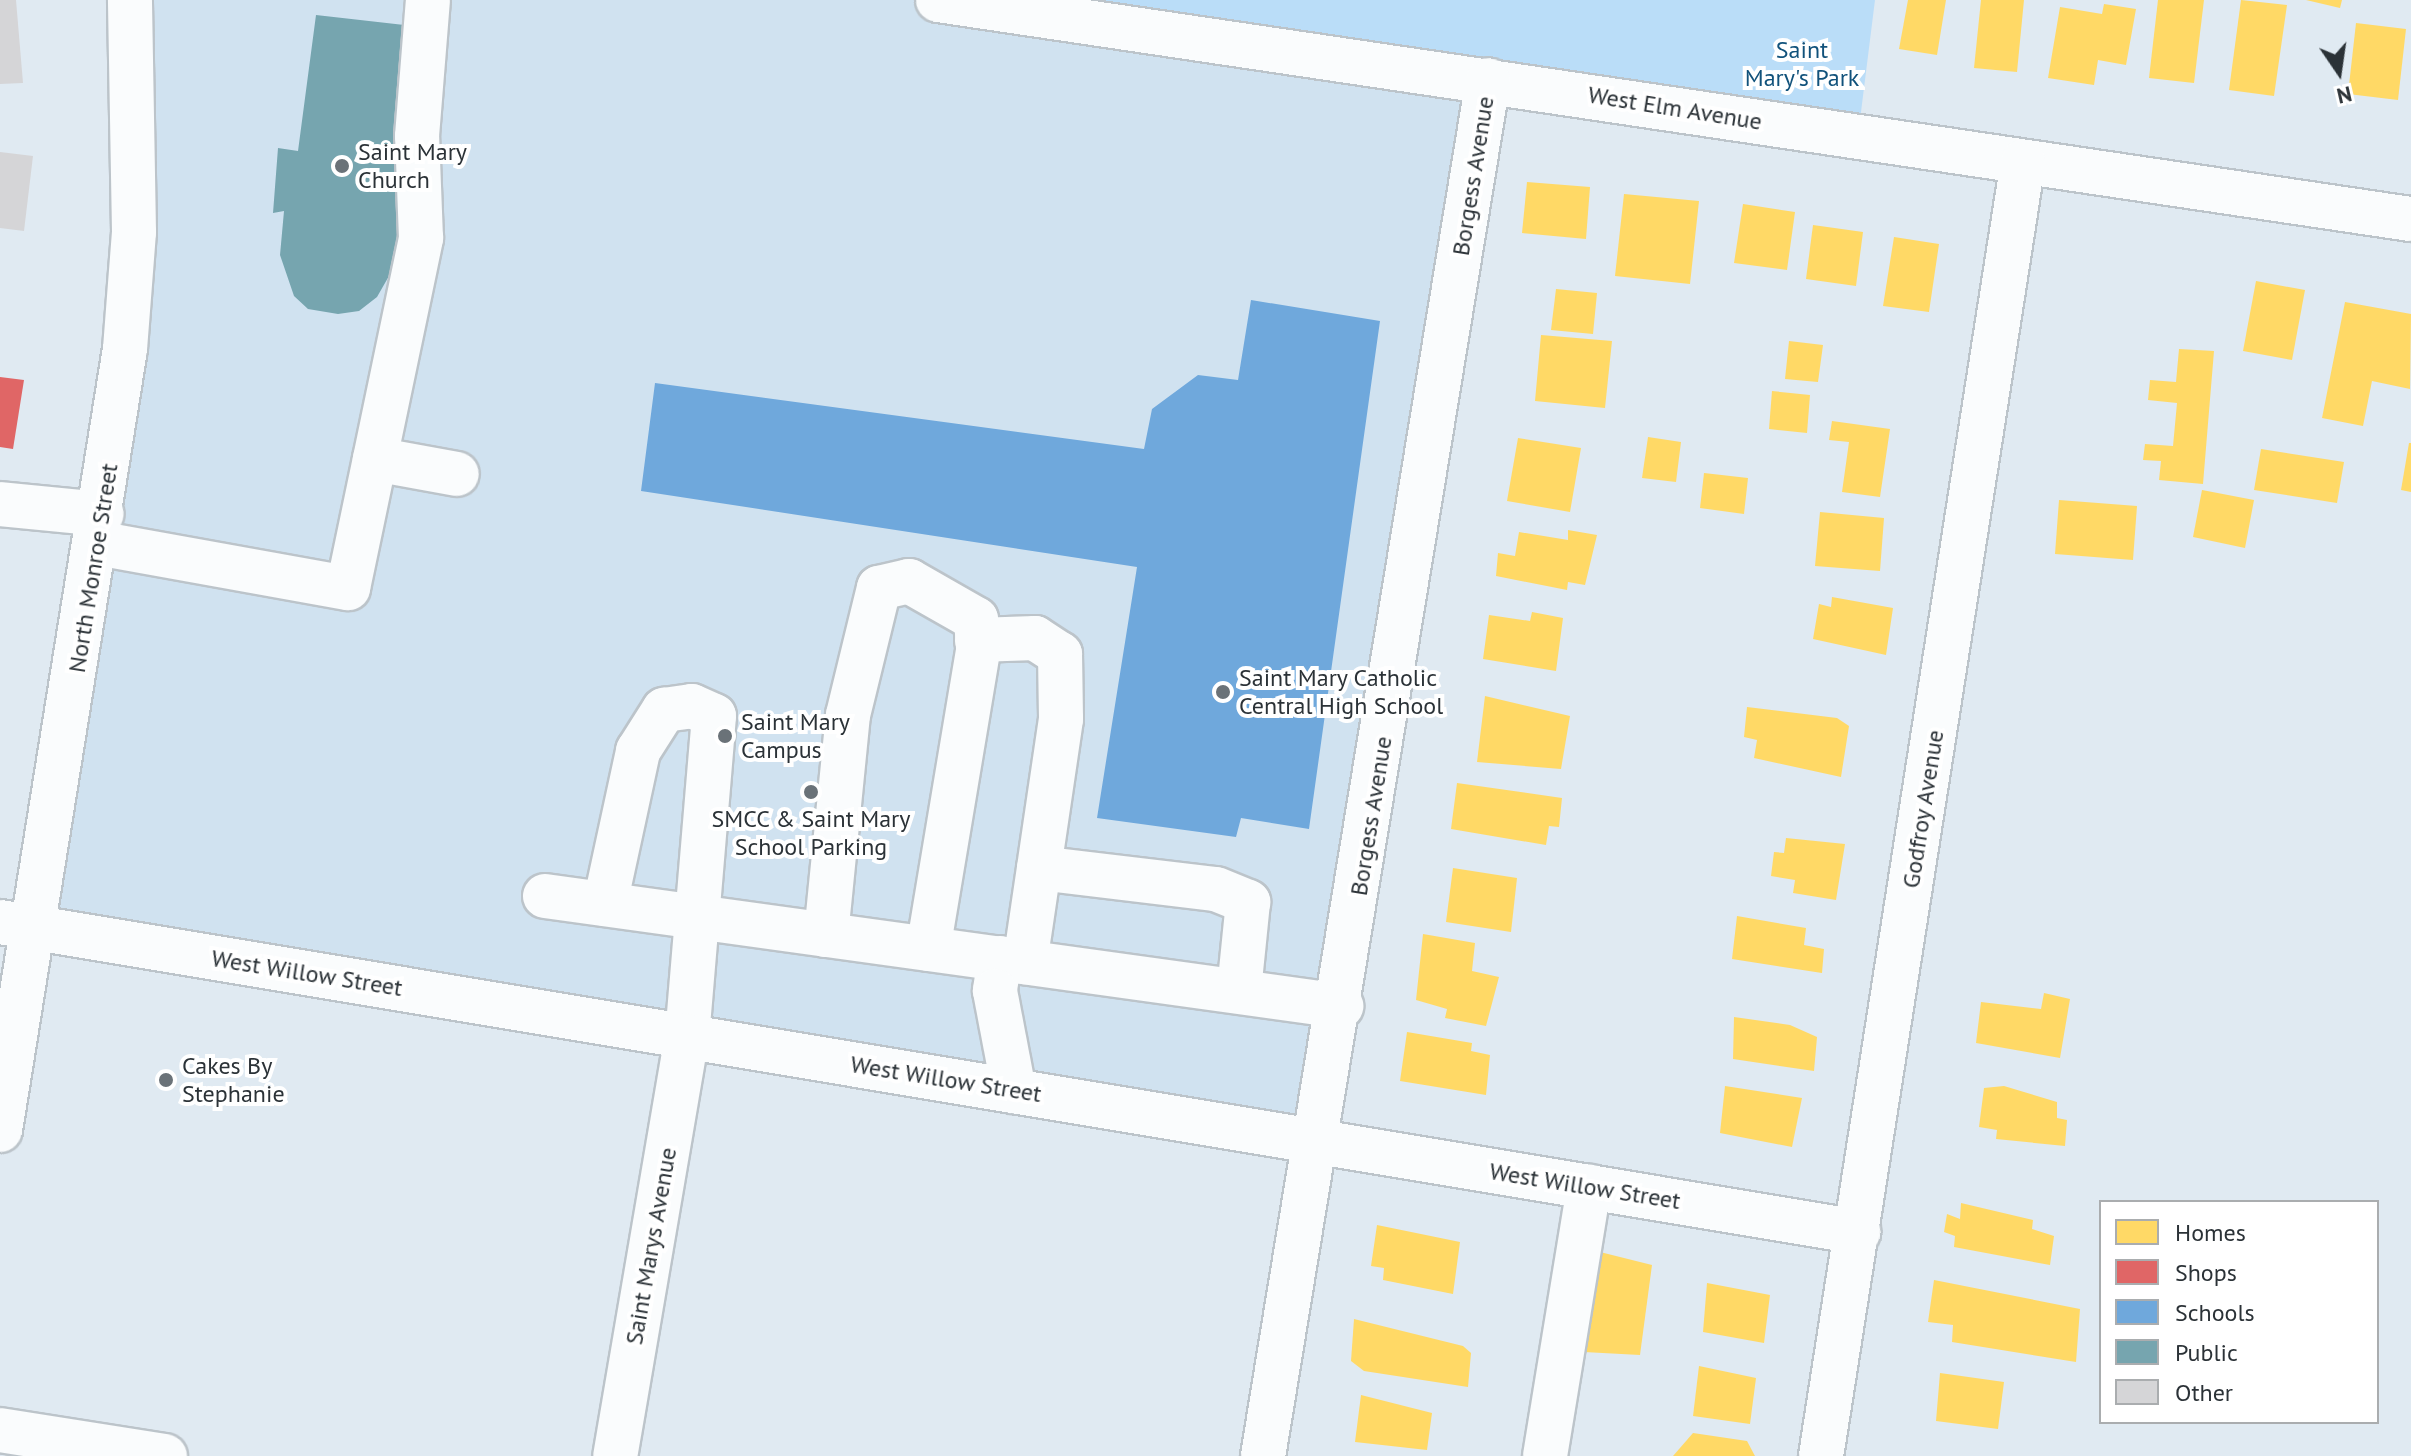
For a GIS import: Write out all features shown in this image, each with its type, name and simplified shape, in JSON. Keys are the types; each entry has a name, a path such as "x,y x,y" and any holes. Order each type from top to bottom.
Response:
{"street":[{"name":"North Monroe Street","path":"1,1117 17,925 100,529 134,232 130,0"},
{"path":"0,504 348,588 421,238 417,136 428,0"},
{"name":"West Elm Avenue","path":"938,0 2411,219"},
{"name":"Borgess Avenue","path":"1263,1456 1319,1142 1488,80"},
{"name":"Godfroy Avenue","path":"1821,1456 2023,162"},
{"path":"375,459 457,474"},
{"path":"826,935 848,715 879,588 909,581 939,592 976,619 977,640 928,949"},
{"path":"977,640 1035,638 1060,654 1061,719 1039,868 1012,960 995,991 1014,1091"},
{"name":"Saint Marys Avenue","path":"605,904 638,751 664,710 692,706 714,716 716,743 693,917 687,1036 615,1456"},
{"path":"1039,868 1216,889 1248,902 1239,991"},
{"path":"545,896 1341,1006"},
{"name":"West Willow Street","path":"17,925 1858,1232"},
{"path":"1545,1456 1589,1187"},
{"path":"0,1430 165,1456"}],"shaded area":[{"name":"Saint Mary Campus","path":"130,0 922,0 1488,80 1319,1142 33,928 108,480"}],"green space":[{"name":"Saint Mary's Park","path":"938,0 1875,0 1858,136"}],"building: Homes":[{"path":"1908,0 1946,0 1937,55 1899,49"},
{"path":"1981,0 2024,0 2017,72 1974,68"},
{"path":"2158,0 2204,0 2194,83 2149,78"},
{"path":"2241,0 2287,5 2274,96 2229,90"},
{"path":"2306,0 2342,0 2340,8"},
{"path":"2104,4 2136,9 2126,65 2098,60 2094,85 2048,78 2060,7 2102,14"},
{"path":"2356,23 2406,29 2398,100 2348,94"},
{"path":"1527,182 1590,187 1586,239 1522,233"},
{"path":"1624,194 1699,201 1690,284 1615,276"},
{"path":"1743,204 1795,212 1787,270 1734,263"},
{"path":"1813,225 1863,232 1856,286 1806,279"},
{"path":"1894,237 1939,244 1929,312 1883,306"},
{"path":"2256,281 2305,290 2292,360 2243,351"},
{"path":"1556,289 1597,293 1593,334 1551,330"},
{"path":"2345,302 2411,314 2410,389 2372,381 2363,426 2322,418"},
{"path":"1541,335 1612,341 1605,408 1535,401"},
{"path":"1789,341 1823,345 1818,382 1785,379"},
{"path":"2179,349 2214,351 2203,484 2159,480 2161,461 2143,460 2145,444 2173,446 2177,403 2148,400 2150,380 2176,382"},
{"path":"1772,391 1810,395 1807,433 1769,429"},
{"path":"1832,421 1890,429 1880,497 1842,492 1849,442 1829,440"},
{"path":"1648,437 1681,442 1676,482 1642,478"},
{"path":"1518,438 1581,448 1570,512 1507,501"},
{"path":"2411,443 2411,492 2401,490"},
{"path":"2261,449 2344,462 2337,503 2254,490"},
{"path":"1704,473 1748,478 1744,514 1700,508"},
{"path":"2202,490 2254,500 2245,548 2193,537"},
{"path":"2059,500 2137,506 2133,560 2055,554"},
{"path":"1820,512 1884,518 1880,571 1815,566"},
{"path":"1568,530 1597,535 1585,585 1568,582 1567,590 1496,576 1498,553 1515,556 1519,532 1568,540"},
{"path":"1832,597 1893,608 1886,655 1813,639 1819,604 1831,607"},
{"path":"1532,612 1563,618 1556,671 1483,659 1489,615 1530,621"},
{"path":"1485,696 1570,716 1561,769 1477,762"},
{"path":"1747,707 1837,718 1849,726 1841,777 1754,758 1757,740 1744,737"},
{"path":"1457,783 1562,798 1559,827 1549,826 1546,845 1451,829"},
{"path":"1786,838 1845,844 1836,900 1793,893 1795,880 1771,876 1774,852 1784,853"},
{"path":"1453,868 1517,878 1511,932 1446,922"},
{"path":"1737,916 1806,928 1804,945 1824,949 1822,973 1732,959"},
{"path":"1423,934 1475,943 1472,971 1499,977 1486,1026 1445,1018 1447,1009 1416,1000"},
{"path":"2044,993 2070,999 2060,1058 1976,1043 1981,1002 2041,1009"},
{"path":"1734,1017 1790,1025 1817,1037 1814,1071 1733,1059"},
{"path":"1407,1032 1472,1043 1471,1051 1490,1055 1486,1095 1400,1081"},
{"path":"1725,1086 1802,1098 1792,1147 1720,1133"},
{"path":"2004,1086 2057,1102 2057,1118 2067,1120 2065,1146 1996,1139 1997,1130 1979,1127 1984,1088"},
{"path":"1961,1203 2033,1220 2032,1229 2054,1236 2050,1265 1954,1247 1955,1236 1944,1232 1947,1214 1960,1219"},
{"path":"1377,1225 1460,1242 1453,1294 1383,1280 1384,1268 1371,1266"},
{"path":"1596,1251 1652,1265 1640,1355 1584,1352"},
{"path":"1934,1280 2080,1309 2076,1362 1952,1342 1953,1325 1928,1322"},
{"path":"1707,1283 1770,1295 1764,1343 1703,1332"},
{"path":"1354,1319 1463,1346 1471,1353 1468,1387 1364,1371 1351,1361"},
{"path":"1699,1366 1756,1378 1750,1424 1693,1416"},
{"path":"1940,1373 2004,1382 1998,1429 1936,1421"},
{"path":"1361,1395 1432,1413 1427,1450 1355,1442"},
{"path":"1693,1433 1747,1441 1755,1456 1673,1456"}],"building: Shops":[{"path":"0,377 24,380 13,449 0,447"}],"building: Schools":[{"name":"Saint Mary Catholic Central High School","path":"1251,300 1380,321 1309,829 1241,818 1236,837 1097,818 1137,567 641,491 655,383 1144,449 1152,409 1198,375 1238,380"}],"building: Public":[{"name":"Saint Mary Church","path":"316,15 413,26 408,238 397,239 393,269 377,297 359,311 338,314 308,309 294,296 280,255 284,211 273,213 278,148 298,151"}],"building: Other":[{"path":"0,0 16,0 23,83 0,84"},
{"path":"0,152 33,156 24,231 0,228"}],"place":[{"name":"Saint Mary Church","path":"342,166"},
{"name":"Saint Mary Catholic Central High School","path":"1223,692"},
{"name":"Saint Mary Campus","path":"725,736"},
{"name":"SMCC & Saint Mary School Parking","path":"811,792"},
{"name":"Cakes By Stephanie","path":"166,1080"}]}
